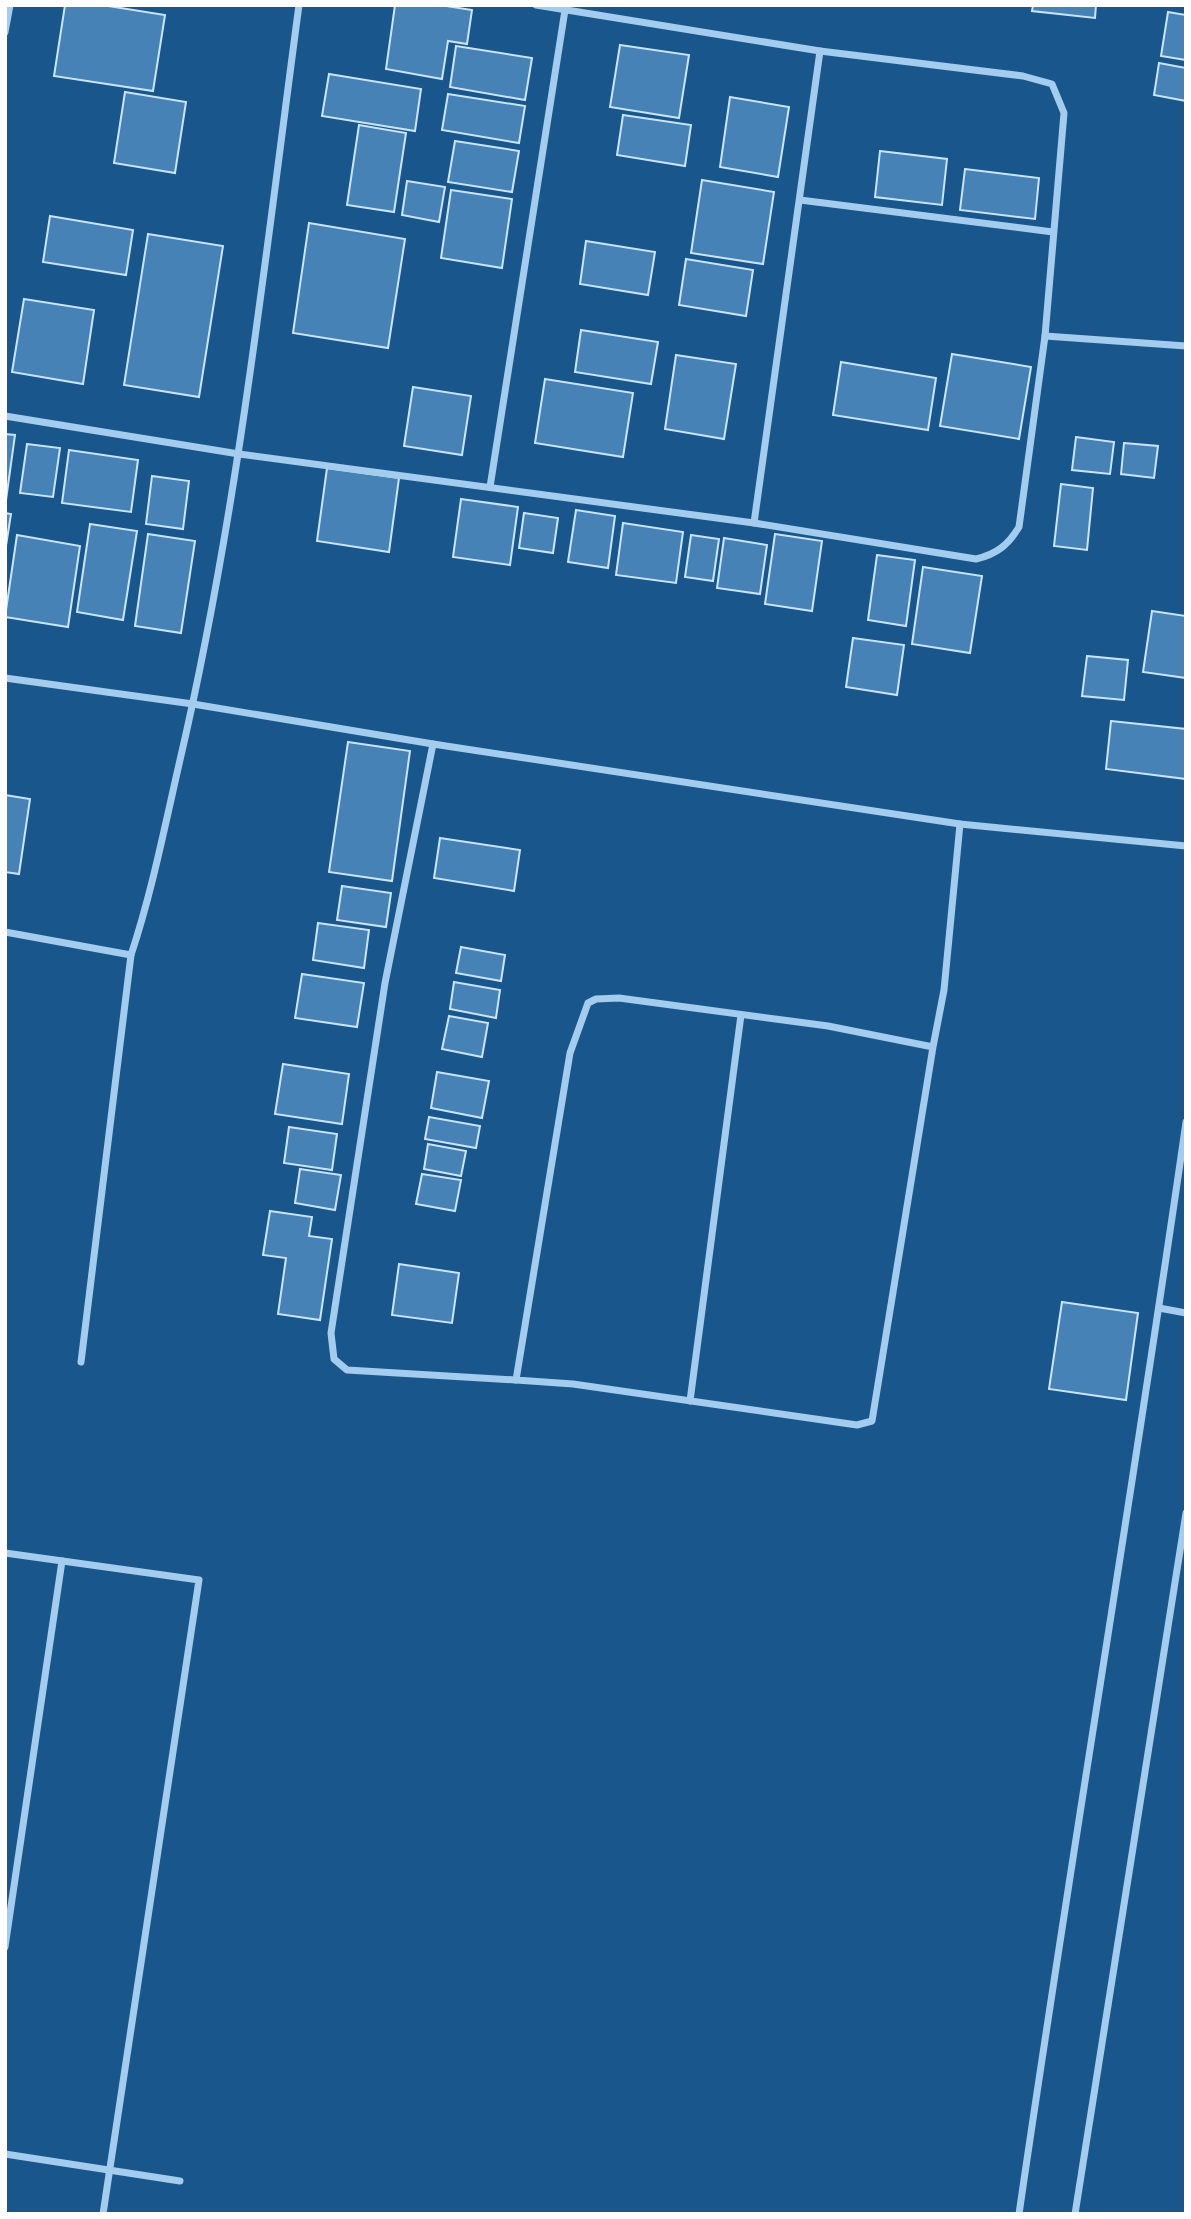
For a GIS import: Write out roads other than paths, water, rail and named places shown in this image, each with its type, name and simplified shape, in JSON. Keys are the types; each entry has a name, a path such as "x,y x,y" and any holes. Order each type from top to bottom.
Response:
{"street":[{"path":"5,32 10,5"},
{"path":"81,1362 131,955 143,920 193,704 223,551 239,453 299,5"},
{"path":"5,416 239,453 754,523 976,559 1003,549 1019,527 1045,336 1064,113 1052,84 1023,76 820,51 536,5"},
{"path":"490,487 565,10"},
{"path":"754,523 820,51"},
{"path":"800,200 1053,232"},
{"path":"1045,336 1186,346"},
{"path":"5,678 193,704 433,744 960,824 1186,846"},
{"path":"433,744 385,983 331,1332 334,1359 347,1370 573,1384 857,1425 872,1421 944,990 960,824"},
{"path":"5,932 131,955"},
{"path":"516,1380 570,1053 588,1003 596,999 619,998 828,1026 933,1047"},
{"path":"690,1401 741,1014"},
{"path":"1019,2214 1186,1122"},
{"path":"1159,1308 1186,1312"},
{"path":"1075,2214 1186,1513"},
{"path":"5,1553 199,1580 103,2214"},
{"path":"5,1947 62,1561"},
{"path":"5,2154 180,2181"}]}
